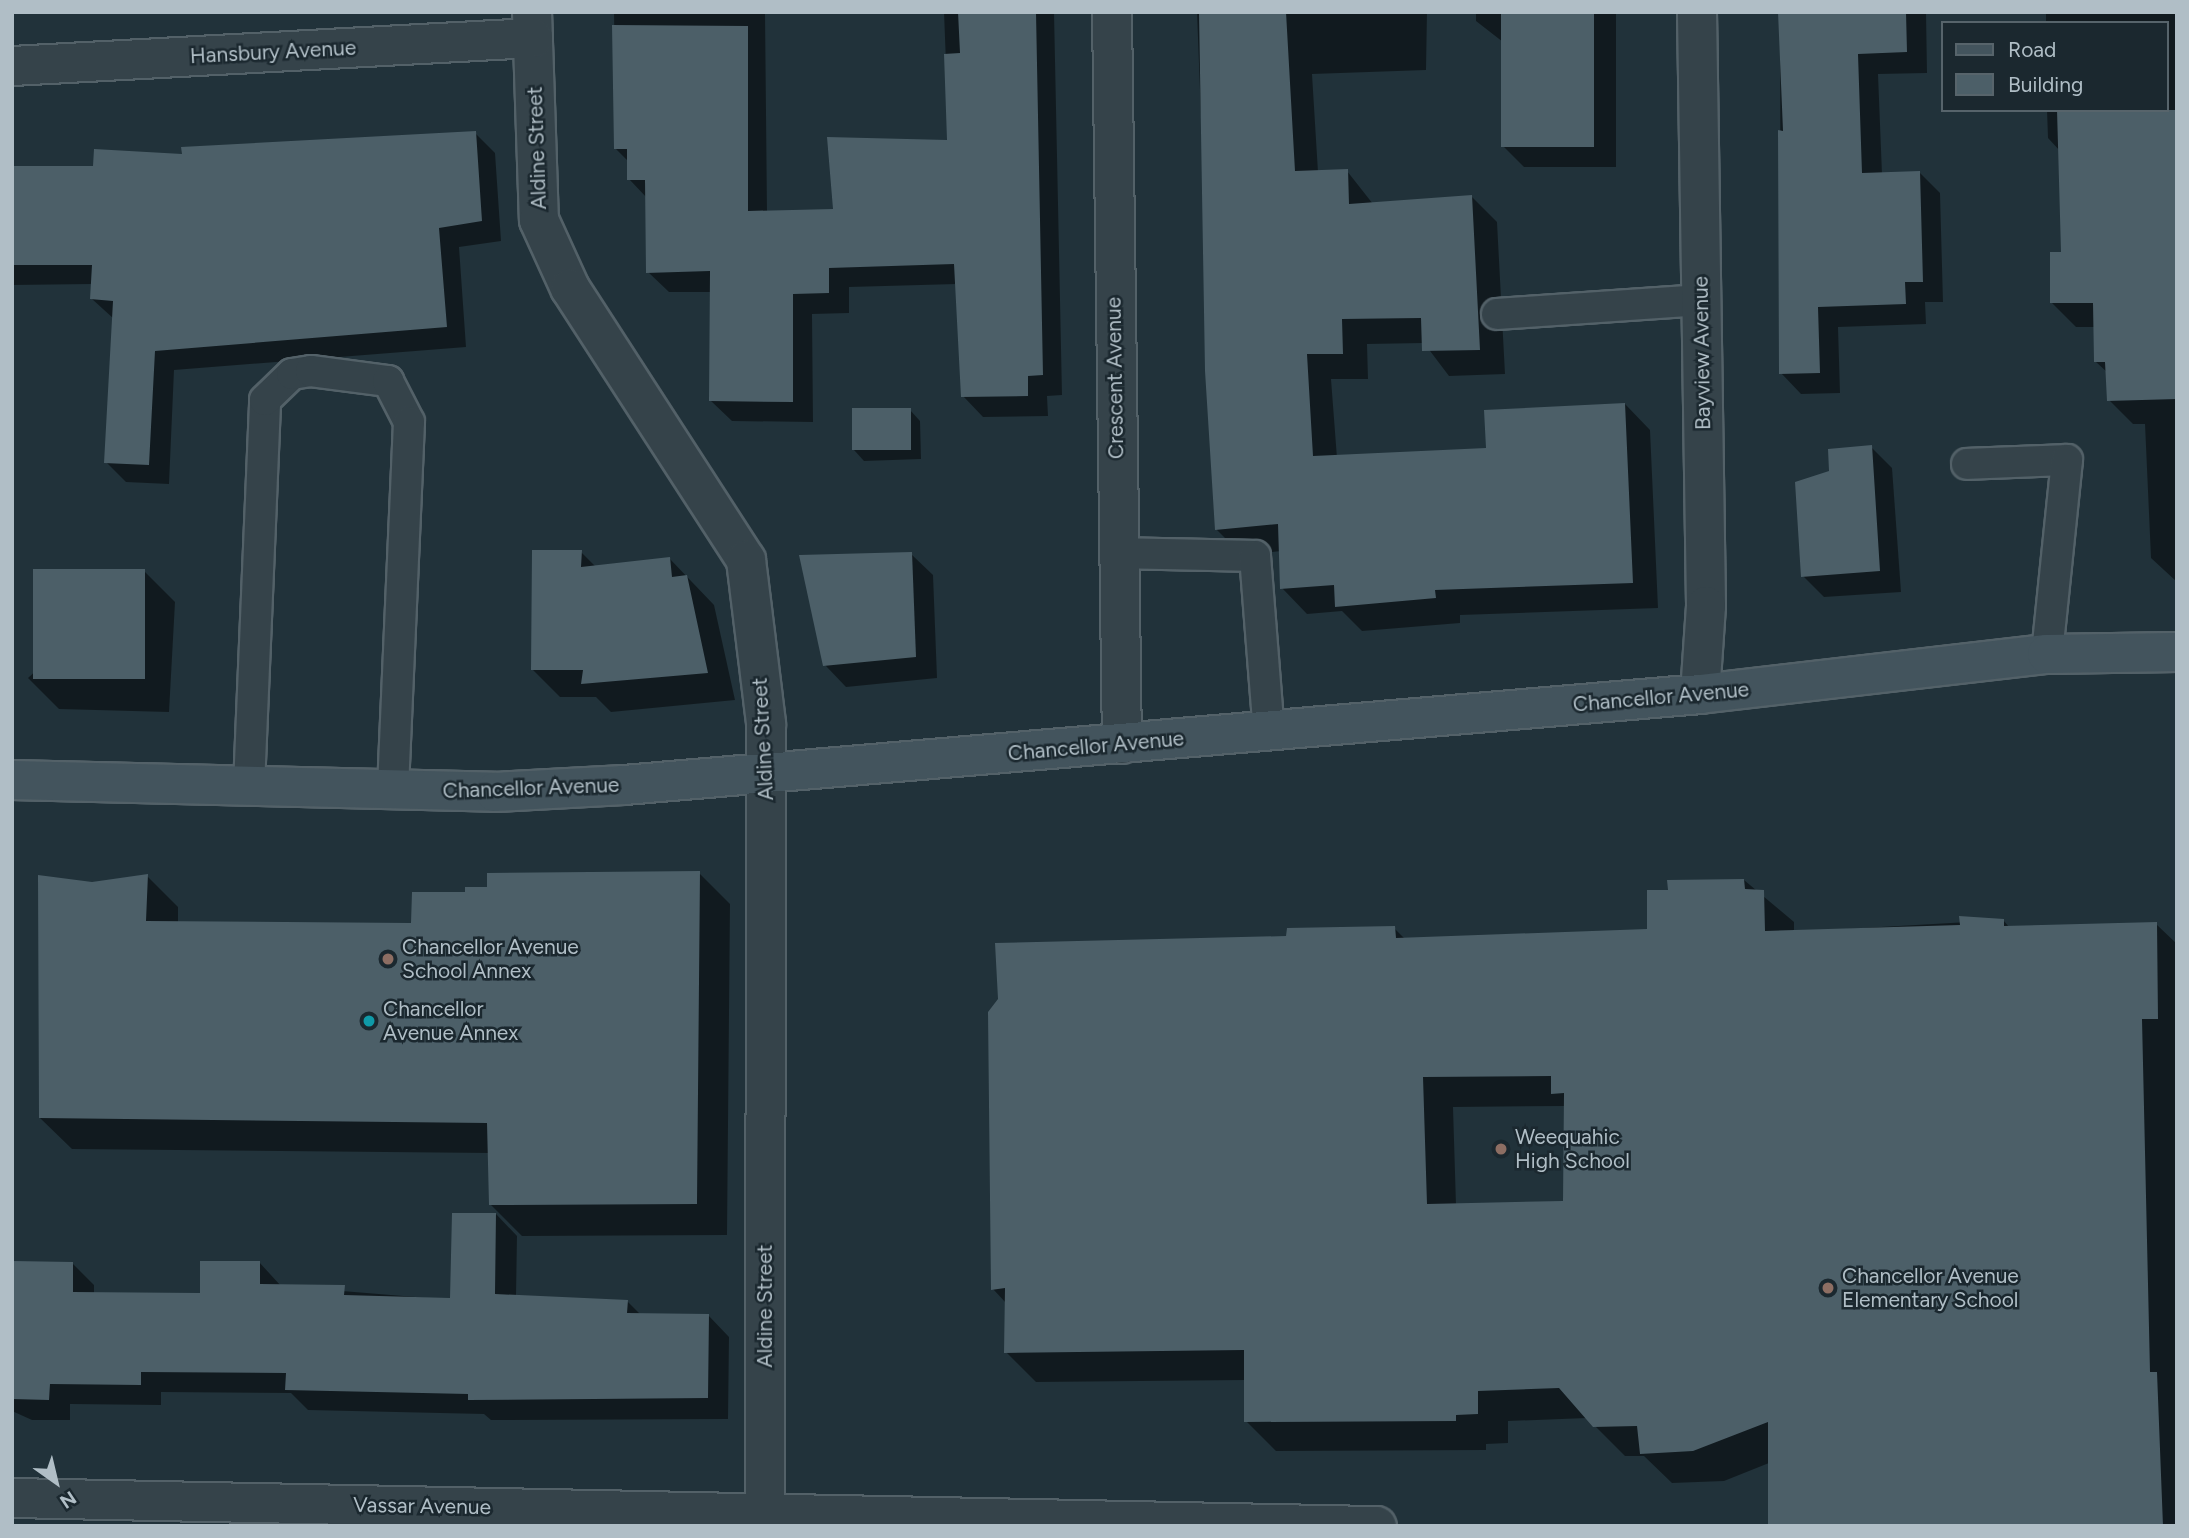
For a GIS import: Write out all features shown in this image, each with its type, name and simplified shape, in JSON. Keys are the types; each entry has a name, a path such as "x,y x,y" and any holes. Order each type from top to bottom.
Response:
{"main road":[{"name":"Chancellor Avenue","path":"12,780 495,792 767,773 1700,694 2047,654 2177,652"}],"street":[{"name":"Crescent Avenue","path":"1112,12 1117,553 1122,744"},
{"name":"Bayview Avenue","path":"1697,12 1706,606 1700,694"},
{"name":"Hansbury Avenue","path":"12,66 533,25"},
{"name":"Aldine Street","path":"533,25 539,220 570,288 746,560 767,773 765,1519"},
{"name":"Vassar Avenue","path":"12,1498 765,1519 1377,1526"}],"lane":[{"path":"1497,314 1702,300"},
{"path":"249,786 265,400 292,374 311,372 387,382 409,422 393,789"},
{"path":"1967,464 2067,460 2047,654"},
{"path":"1117,553 1255,556 1269,732"}],"building":[{"path":"958,12 1036,12 1043,375 1028,376 1028,396 961,397 954,264 829,268 829,293 793,294 793,402 709,401 710,271 646,273 645,180 627,180 627,149 614,149 612,25 748,26 748,211 833,209 827,137 947,140 944,54 960,53"},
{"path":"1199,12 1286,12 1295,171 1348,169 1349,204 1472,195 1480,350 1422,351 1421,318 1342,319 1343,354 1307,354 1313,456 1486,448 1484,410 1625,403 1633,583 1435,590 1436,598 1335,607 1334,585 1280,589 1278,524 1215,530 1205,371"},
{"path":"1501,12 1594,12 1594,147 1501,147"},
{"path":"1778,12 1906,12 1907,52 1858,54 1862,173 1920,171 1923,282 1905,282 1906,304 1818,307 1820,373 1779,374 1778,130 1783,131"},
{"path":"2177,110 2177,399 2107,401 2105,362 2094,362 2093,303 2050,303 2050,252 2061,252 2057,112"},
{"path":"476,131 482,221 439,228 447,327 155,351 149,465 104,463 113,301 90,299 92,265 12,265 12,166 93,166 94,149 182,154 181,147"},
{"path":"852,408 911,408 911,450 852,450"},
{"path":"1872,445 1880,571 1801,577 1795,482 1829,471 1828,449"},
{"path":"532,550 582,550 581,567 670,557 672,577 687,575 708,673 581,684 583,670 531,670"},
{"path":"912,552 916,657 823,666 799,555"},
{"path":"33,569 145,569 145,679 33,679"},
{"name":"Chancellor Avenue Annex","path":"700,871 697,1204 489,1205 487,1123 39,1118 38,875 92,882 148,874 146,921 411,923 412,892 465,892 465,887 487,887 487,873"},
{"name":"Weequahic High School","path":"1744,879 1745,889 1764,890 1765,931 1960,925 1959,916 2004,919 2004,926 2157,922 2158,1019 2142,1019 2150,1372 2157,1372 2163,1526 1768,1526 1768,1422 1693,1451 1640,1454 1637,1426 1593,1427 1559,1388 1478,1391 1478,1414 1456,1415 1456,1421 1244,1422 1244,1350 1004,1353 1005,1288 991,1290 988,1012 998,999 995,943 1286,936 1287,928 1395,926 1396,938 1647,929 1647,890 1668,890 1667,880","holes":["1551,1076 1551,1094 1564,1093 1563,1201 1427,1204 1423,1077"]},
{"path":"452,1213 496,1213 495,1294 628,1300 627,1313 709,1314 708,1398 468,1400 468,1394 285,1390 286,1373 141,1372 141,1385 50,1384 49,1400 12,1399 12,1261 73,1262 73,1292 200,1293 200,1261 260,1261 260,1284 345,1285 344,1295 450,1298"}],"place":[{"name":"Chancellor Avenue School Annex","path":"388,959"},
{"name":"Chancellor Avenue Annex","path":"369,1021"},
{"name":"Weequahic High School","path":"1501,1149"},
{"name":"Chancellor Avenue Elementary School","path":"1828,1288"}]}
